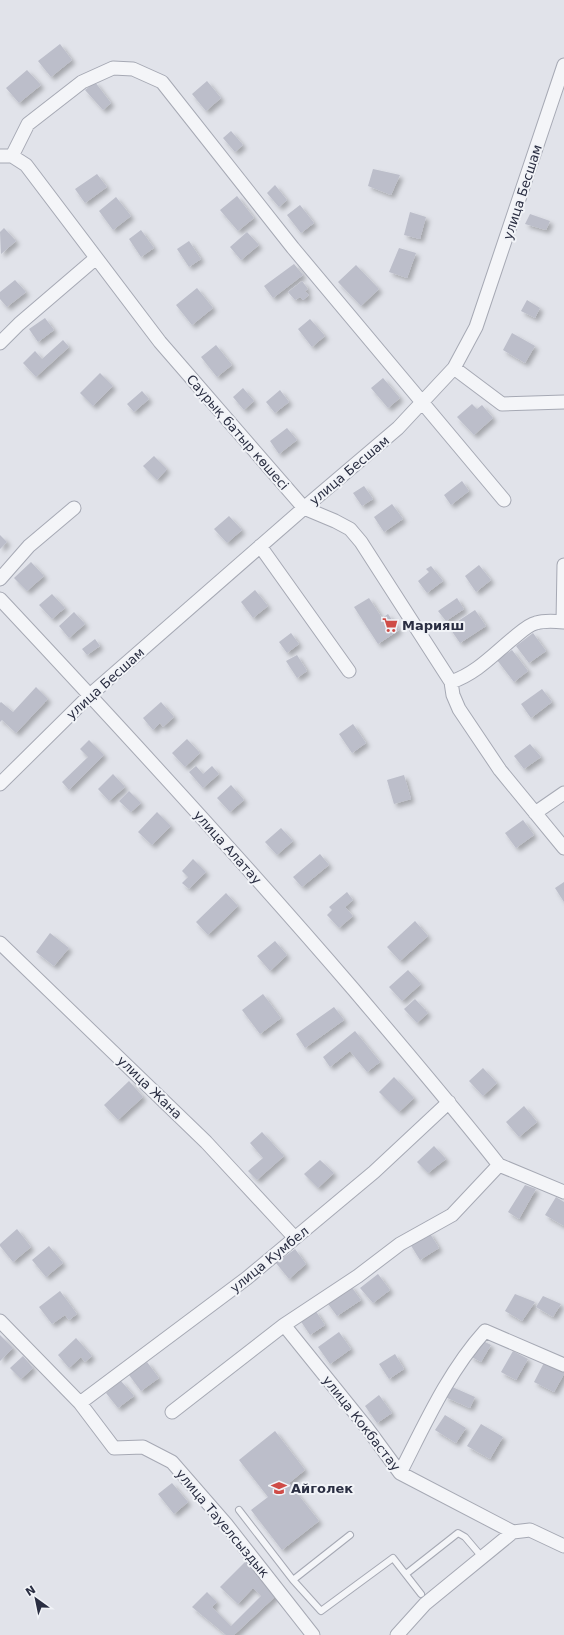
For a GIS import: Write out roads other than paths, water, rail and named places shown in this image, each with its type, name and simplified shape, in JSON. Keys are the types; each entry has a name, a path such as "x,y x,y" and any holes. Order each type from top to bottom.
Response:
{"street":[{"name":"улица Бесшам","path":"0,784 90,695 392,433 454,368 476,328 564,65"},
{"path":"6,156 28,124 82,82 113,68 133,69 162,82 294,248 504,500"},
{"name":"Саурық батыр көшесі","path":"6,156 26,165 160,342 304,508 335,521 350,530 360,542 451,682 453,695 459,709 500,770 564,848"},
{"path":"0,343 19,324 96,258"},
{"path":"454,368 502,404 564,402"},
{"path":"0,578 29,546 74,508"},
{"path":"260,546 349,671"},
{"path":"451,682 462,679 475,671 523,630 535,623 550,621 564,622 564,565"},
{"name":"улица Алатау","path":"0,599 90,695 279,903 450,1102 499,1165"},
{"path":"535,813 564,793"},
{"name":"улица Жана","path":"0,943 206,1142 295,1238"},
{"name":"улица Кумбел","path":"80,1403 247,1278 374,1172 450,1102"},
{"path":"172,1412 284,1325 358,1276 400,1244 452,1215 499,1165 564,1192"},
{"name":"улица Тауелсыздык","path":"0,1320 80,1403 114,1448 143,1448 172,1462 226,1524 283,1595 308,1631 313,1635"},
{"name":"улица Кокбастау","path":"284,1325 367,1428 400,1473 513,1532 530,1530 564,1546"},
{"path":"400,1473 433,1407 452,1375 474,1343 485,1331 564,1365"},
{"path":"397,1635 425,1604 513,1532"}],"lane":[{"path":"239,1510 293,1580 321,1611 393,1558 422,1594"},
{"path":"406,1574 458,1533 465,1538 482,1557"},
{"path":"293,1580 350,1535"}],"place":[{"name":"Марияш","path":"390,625"},
{"name":"Айголек","path":"279,1488"}]}
